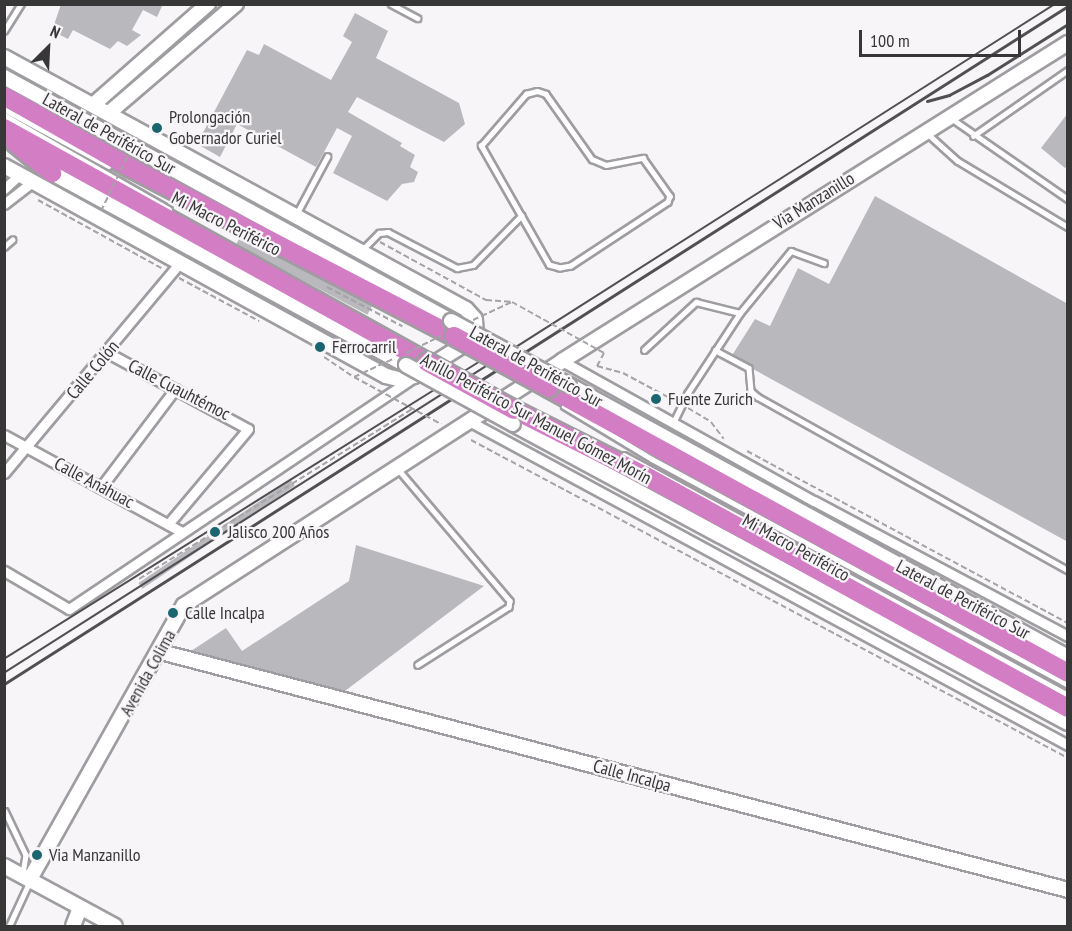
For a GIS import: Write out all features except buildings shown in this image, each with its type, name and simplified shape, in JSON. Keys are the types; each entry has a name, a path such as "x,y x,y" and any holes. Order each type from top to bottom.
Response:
{"highway":[{"name":"Anillo Periférico Sur Manuel Gómez Morín","path":"4,96 131,168 449,331 547,393 1068,673"},
{"name":"Anillo Periférico Sur Manuel Gómez Morín","path":"4,128 427,362 514,417 644,475 1068,708"},
{"path":"4,135 52,173"}],"street":[{"path":"94,104 208,4"},
{"path":"110,112 236,4"},
{"name":"Via Manzanillo","path":"469,421 1068,43"},
{"path":"4,57 110,112 466,309 475,319 476,337 472,342 410,371 69,609 4,571"},
{"name":"Lateral de Periférico Sur","path":"4,76 449,331 569,385 1068,657"},
{"path":"4,147 410,371 514,417 1068,723"},
{"path":"4,166 386,376 402,380 410,371"},
{"path":"4,189 26,179"},
{"path":"4,204 26,179"},
{"name":"Calle Colón","path":"4,473 108,353 179,264"},
{"name":"Calle Cuauhtémoc","path":"108,353 248,429 169,523"},
{"path":"562,361 814,501 1068,636"},
{"path":"101,487 176,389"},
{"path":"469,421 1068,745"},
{"name":"Avenida Colima","path":"27,877 161,652 184,605 398,469 469,421"},
{"name":"Calle Anáhuac","path":"4,435 182,532"},
{"name":"Calle Incalpa","path":"161,652 1068,890"},
{"path":"4,866 115,927"},
{"path":"73,927 81,908"}],"lane":[{"path":"4,31 21,4"},
{"path":"391,4 417,18"},
{"path":"142,62 155,74"},
{"path":"973,136 1068,70"},
{"path":"537,91 546,94 592,159 606,165 643,158 670,196 658,209 571,266 560,268 549,266 521,216 481,146 526,94 537,91"},
{"name":"Mi Macro Periférico","path":"4,109 241,230 416,325"},
{"name":"Mi Macro Periférico","path":"4,115 175,213"},
{"path":"949,117 973,136 1068,199"},
{"path":"926,131 958,161 1068,227"},
{"path":"296,215 327,157"},
{"path":"362,250 379,233 388,232 457,268 473,266 521,216"},
{"name":"Mi Macro Periférico","path":"204,230 354,312"},
{"path":"4,247 12,240"},
{"path":"674,422 715,350 740,313 791,250 824,264"},
{"path":"644,350 696,302 705,301 740,313"},
{"path":"715,350 749,368 751,391 758,397 1068,570"},
{"name":"Mi Macro Periférico","path":"561,405 652,459 1068,685"},
{"name":"Mi Macro Periférico","path":"616,451 1068,695"},
{"path":"398,469 510,601 509,608 418,664"},
{"path":"6,811 26,855 27,877 9,927"}],"path":[{"path":"101,211 137,137"},
{"path":"472,321 512,302 604,353 597,366 623,373 682,405 711,422 722,438 733,444"},
{"path":"441,424 354,377 449,331"},
{"path":"140,579 412,409"},
{"path":"471,440 1068,758"},
{"path":"743,449 1068,623"}],"tram line":[{"path":"4,673 1055,4"},
{"path":"4,659 479,362"}],"railway":[{"path":"4,684 1068,6"},
{"path":"927,101 949,95 987,75 1068,24"}],"place":[{"name":"Prolongación Gobernador Curiel","path":"157,128"},
{"name":"Ferrocarril","path":"320,347"},
{"name":"Fuente Zurich","path":"656,399"},
{"name":"Jalisco 200 Años","path":"215,532"},
{"name":"Calle Incalpa","path":"173,613"},
{"name":"Via Manzanillo","path":"37,855"}]}
